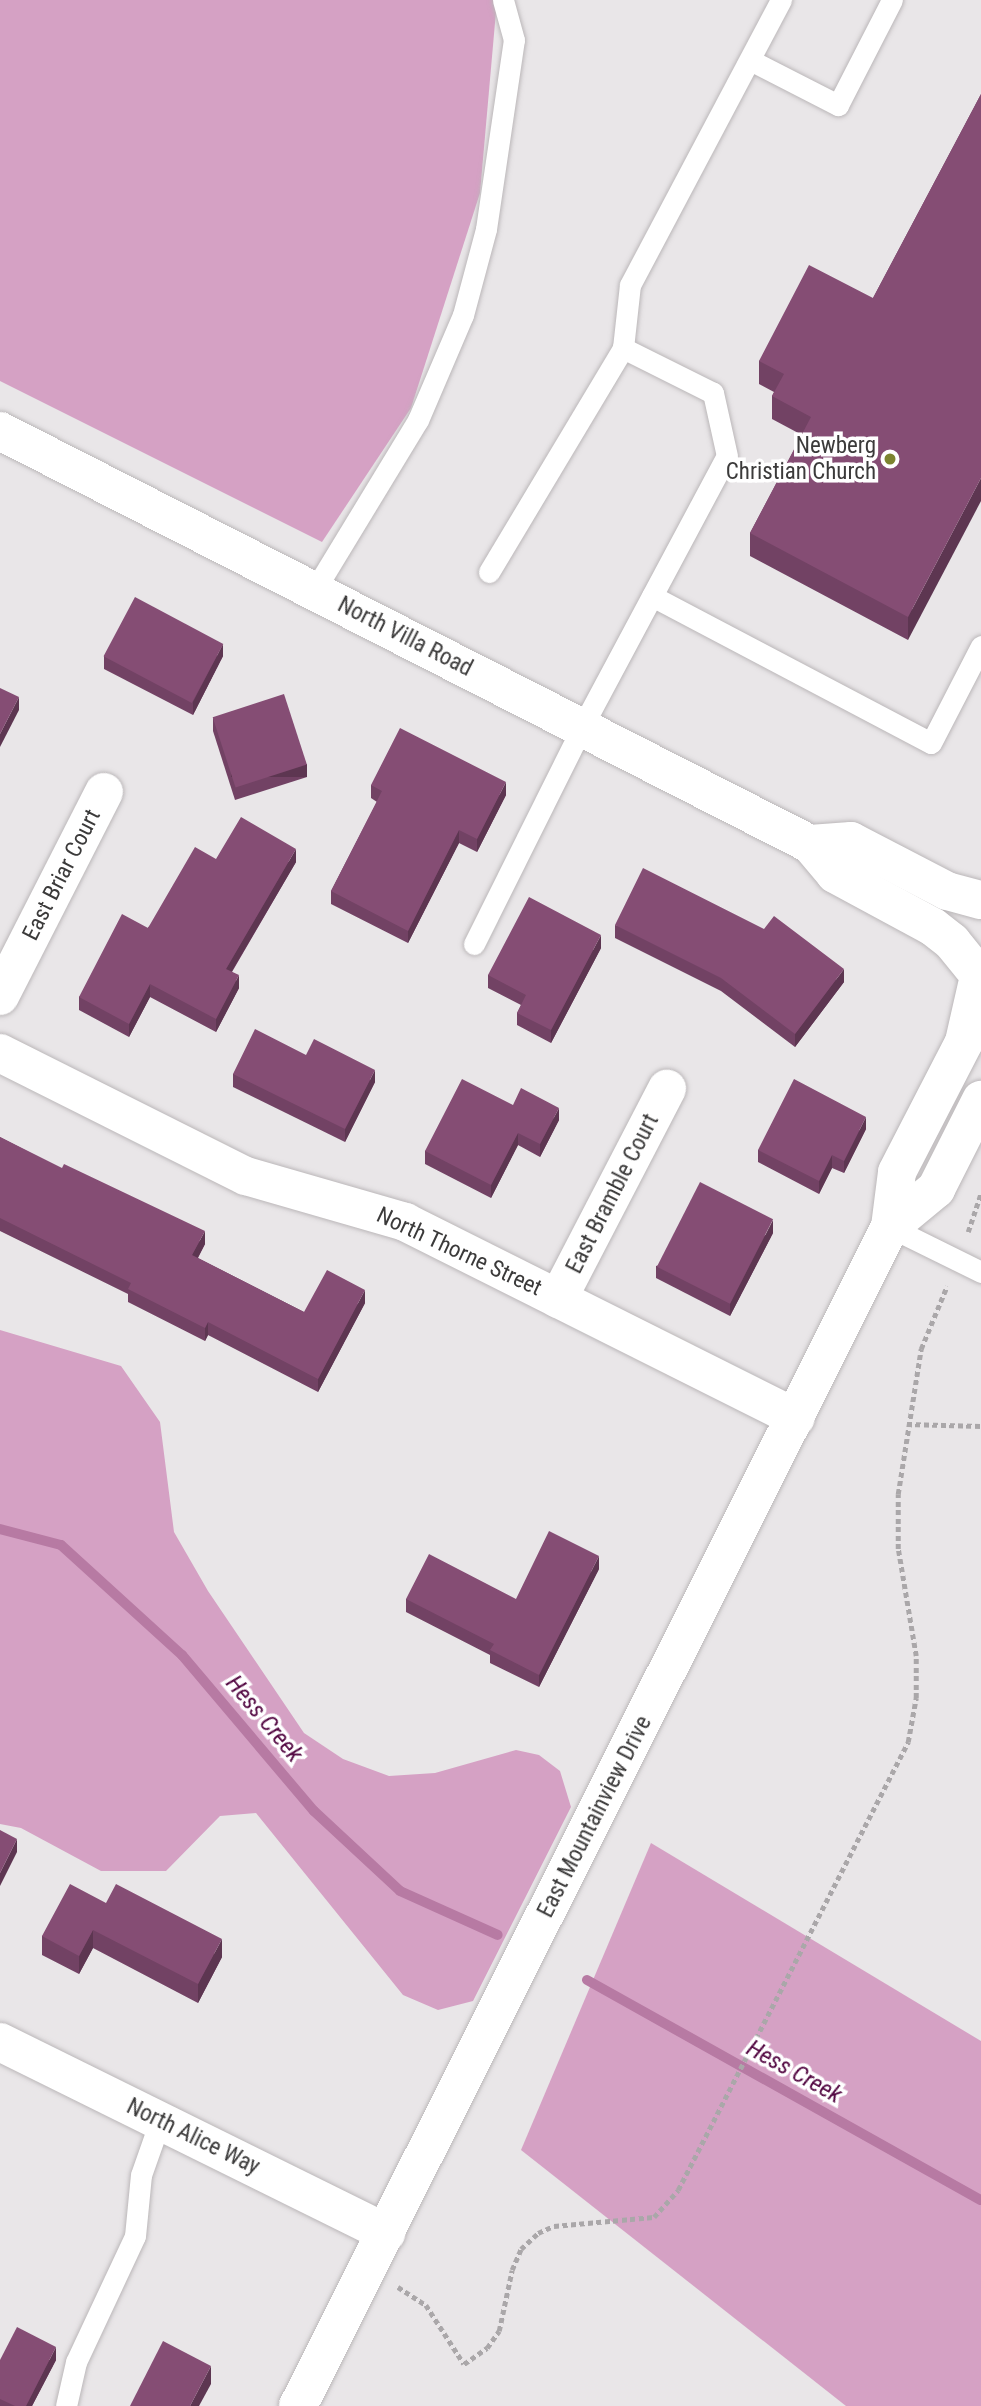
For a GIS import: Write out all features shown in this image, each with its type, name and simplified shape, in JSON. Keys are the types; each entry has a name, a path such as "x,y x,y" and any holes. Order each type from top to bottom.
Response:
{"main road":[{"name":"North Villa Road","path":"0,431 810,844 835,874 933,927 952,942 977,981"},
{"name":"East Briar Court","path":"0,996 104,792"},
{"path":"810,844 851,841 947,891 981,900"},
{"name":"East Mountainview Drive","path":"299,2406 890,1227 897,1172 964,1042 977,981 981,928"},
{"name":"North Thorne Street","path":"0,1053 246,1176 405,1222 796,1418"},
{"name":"East Bramble Court","path":"558,1299 667,1089"},
{"name":"East Mountainview Drive","path":"890,1227 936,1189 981,1100"},
{"name":"North Alice Way","path":"0,2042 386,2233"}],"lane":[{"path":"314,591 418,420 463,315 486,229 514,40 503,0"},
{"path":"489,572 623,348 630,285 781,0"},
{"path":"750,60 838,105 892,0"},
{"path":"474,944 582,727 727,456 713,393 623,348"},
{"path":"652,596 931,743 981,646"},
{"path":"890,1227 981,1272"},
{"path":"66,2406 76,2362 135,2236 141,2175 160,2121"}],"path":[{"path":"368,2268 426,2305 464,2364 486,2348 499,2331 512,2270 521,2249 538,2233 554,2226 654,2217 678,2190 892,1779 908,1742 916,1699 916,1656 898,1549 898,1494 907,1424 921,1349 981,1193"},
{"path":"907,1424 981,1426"}],"shaded area":[{"path":"0,0 497,0 480,193 411,408 322,542 0,381"},
{"path":"0,1330 121,1366 160,1422 174,1532 208,1591 304,1733 343,1759 389,1776 435,1773 516,1750 539,1755 560,1771 571,1807 473,2001 438,2010 403,1995 256,1813 220,1816 166,1871 101,1871 21,1828 0,1824"},
{"path":"651,1843 981,2041 981,2406 846,2406 521,2150"}],"building":[{"path":"981,94 981,478 908,617 750,533 811,417 772,396 784,374 759,361 809,265 873,298"},
{"path":"135,597 223,644 192,703 104,656"},
{"path":"0,688 19,697 0,734"},
{"path":"284,694 307,764 236,788 213,717"},
{"path":"400,728 506,782 477,839 459,830 408,931 331,891 382,791 371,785"},
{"path":"241,817 296,849 226,969 239,975 216,1019 150,984 129,1024 79,997 122,914 148,928 195,847 216,859"},
{"path":"643,868 764,929 774,916 844,969 795,1034 721,978 615,925"},
{"path":"529,897 601,935 551,1030 517,1013 526,995 488,975"},
{"path":"255,1029 306,1055 314,1039 375,1070 345,1129 233,1074"},
{"path":"462,1079 513,1105 521,1088 559,1108 540,1144 518,1133 491,1185 425,1151"},
{"path":"794,1079 866,1117 844,1161 832,1155 819,1181 758,1150"},
{"path":"0,1137 62,1168 64,1164 205,1231 192,1255 304,1312 327,1270 365,1290 318,1379 208,1322 205,1328 128,1289 131,1283 0,1218"},
{"path":"700,1182 773,1219 730,1304 657,1267"},
{"path":"549,1531 599,1556 539,1675 490,1650 494,1644 406,1599 429,1554 516,1599"},
{"path":"0,1830 17,1839 0,1873"},
{"path":"70,1884 106,1903 116,1884 222,1939 198,1984 93,1930 79,1956 42,1936"},
{"path":"17,2327 56,2347 26,2406 15,2406 0,2399 0,2360"},
{"path":"163,2341 211,2366 190,2406 130,2406"}],"waterway":[{"name":"Hess Creek","path":"0,1529 61,1545 182,1655 314,1811 400,1891 498,1935"},
{"name":"Hess Creek","path":"587,1980 981,2200"}],"place":[{"name":"Newberg Christian Church","path":"890,459"}]}
